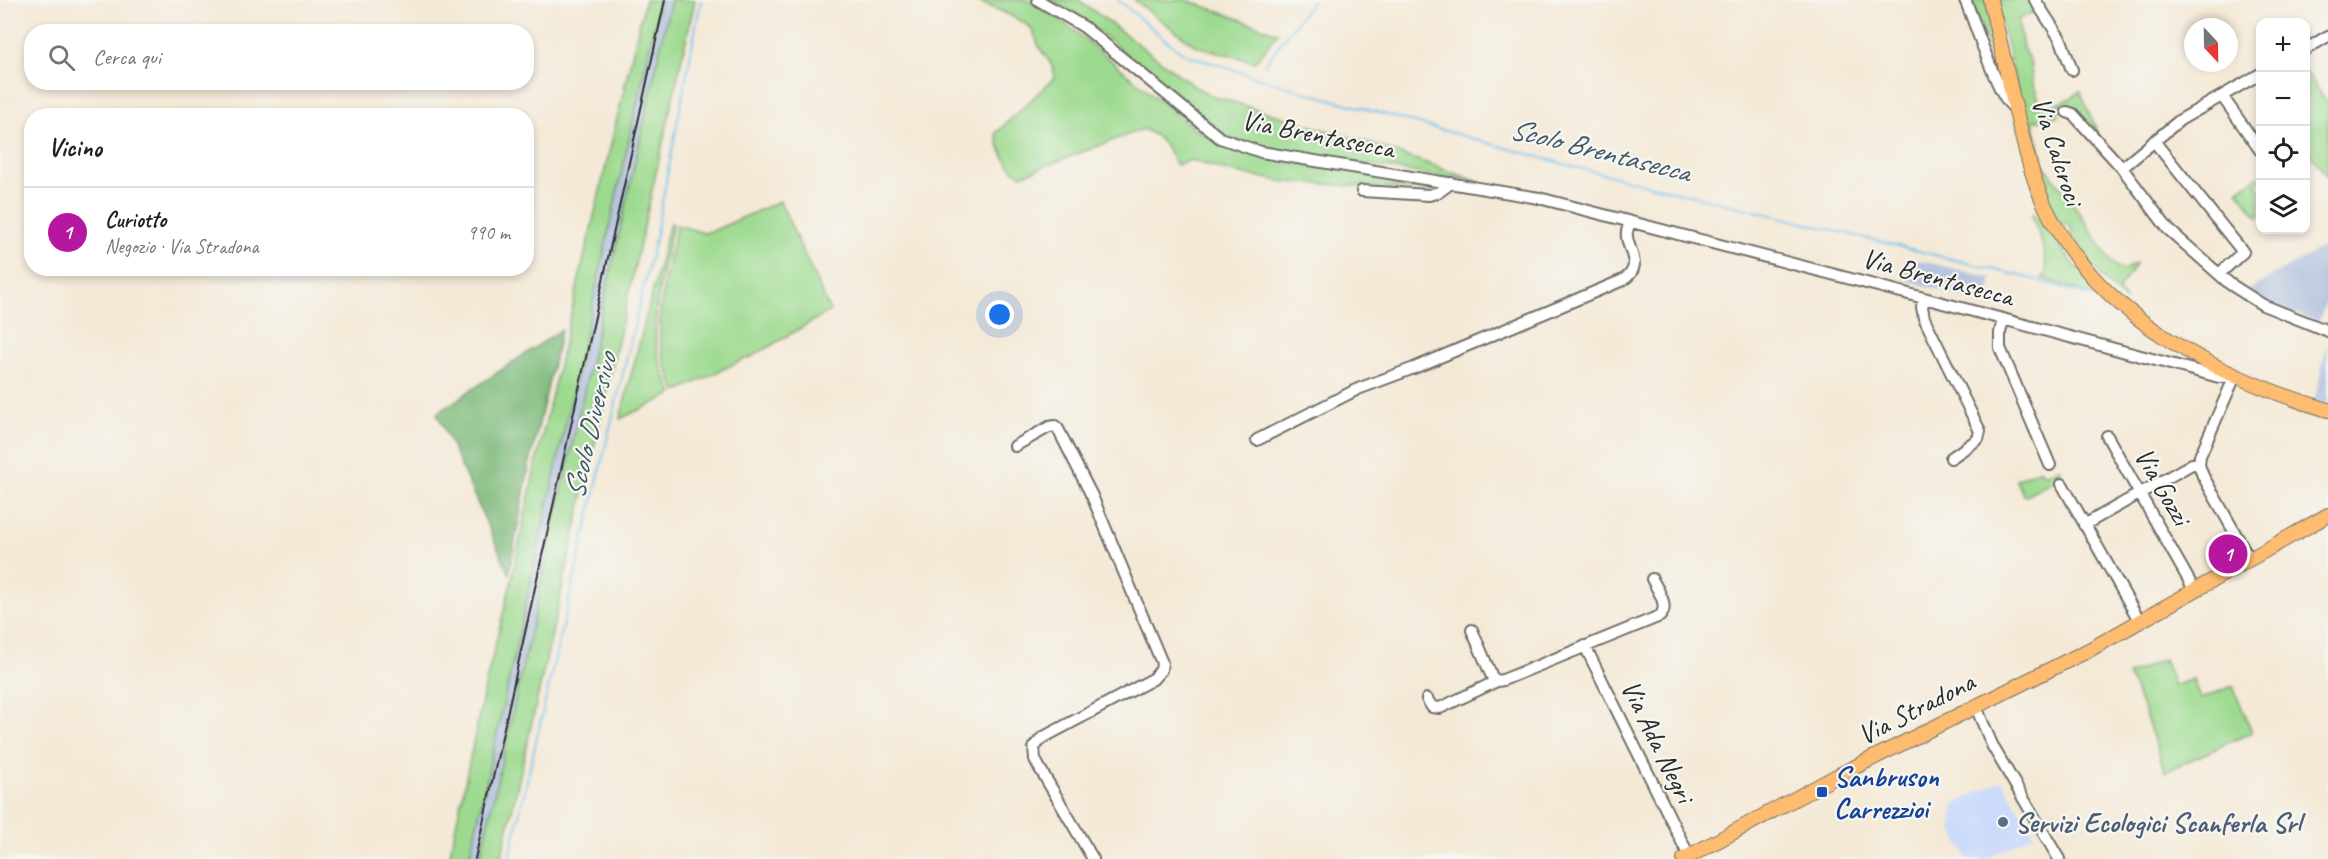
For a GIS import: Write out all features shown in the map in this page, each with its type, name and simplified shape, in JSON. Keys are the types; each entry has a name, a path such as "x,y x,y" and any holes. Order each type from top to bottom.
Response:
{"main road":[{"name":"Via Calcroci","path":"1990,0 2029,163 2046,208 2065,241 2086,269 2108,292 2149,326 2235,376 2285,397 2328,410"},
{"name":"Via Stradona","path":"1686,858 1820,785 2140,622 2250,560 2326,521"}],"street":[{"name":"Via Brentasecca","path":"1038,0 1084,27 1220,138 1261,152 1539,198 2219,377 2235,376"},
{"path":"1965,0 1998,84 2007,102 2015,108"},
{"path":"2035,0 2061,40 2072,70"},
{"path":"2310,47 2328,36"},
{"path":"2122,168 2180,120 2256,76"},
{"path":"2222,96 2256,144"},
{"path":"2067,112 2073,114 2122,168 2168,230 2238,290 2263,305 2328,331"},
{"path":"2154,141 2244,252 2219,274"},
{"path":"1362,191 1429,195 1439,192 1451,183"},
{"path":"1257,440 1358,389 1414,368 1623,280 1633,270 1634,263 1627,238 1630,223"},
{"path":"1924,298 1924,318 1980,431 1978,439 1952,458"},
{"path":"2003,319 2000,348 2050,465"},
{"path":"2235,376 2202,450 2199,463 2203,476 2250,560"},
{"path":"1015,446 1036,433 1055,426 1062,435 1092,496 1162,663 1161,670 1153,679 1042,738 1034,747 1035,759 1039,767 1093,859"},
{"name":"Via Gozzi","path":"2107,436 2195,591"},
{"path":"2084,525 2192,464 2199,463"},
{"path":"2062,484 2140,622"},
{"path":"1427,699 1432,707 1440,708 1497,681 1660,616 1664,612 1664,606 1652,579"},
{"path":"1472,630 1489,669 1497,681"},
{"name":"Via Ada Negri","path":"1585,646 1686,858"},
{"path":"1976,706 1994,747 2059,859"}],"shaded area":[{"path":"660,0 671,0 480,859 469,859"},
{"path":"2328,244 2328,298 2318,322 2270,304 2248,290"},
{"path":"1906,257 1992,278 1987,300 1977,301 1903,279"},
{"path":"2328,342 2328,405 2314,401"},
{"path":"2002,780 2034,834 1986,859 1968,859 1952,830 1954,804"}],"green space":[{"path":"645,0 660,0 469,859 449,859 486,682 511,583 537,458"},
{"path":"671,0 695,0 501,859 480,859"},
{"path":"973,0 1028,0 1046,10 1196,130 1229,147 1278,160 1433,184 1439,187 1428,190 1286,182 1231,172 1191,160 1176,165 1163,143 1155,135 1143,129 1022,175 1017,173 1008,164 996,133 1054,78 1053,69 1029,27 1006,13"},
{"path":"1046,0 1079,0 1197,88 1213,96 1372,144 1482,183 1257,147 1223,136 1189,104 1075,13"},
{"path":"1134,0 1187,0 1278,33 1255,62 1196,46"},
{"path":"1972,0 1986,0 2007,98 1976,14"},
{"path":"1996,0 2030,0 2037,10 2018,20 2023,48 2030,61 2033,84 2041,105 2062,102 2080,91 2098,134 2075,108 2070,106 2056,111 2059,116 2033,121 2044,165 2079,212 2112,263 2122,269 2137,263 2118,290 2126,301 2111,288 2070,241 2072,230 2069,225 2062,225 2057,220 2037,173"},
{"path":"2310,78 2328,103 2328,178 2310,153"},
{"path":"2256,178 2256,214 2238,191"},
{"path":"780,201 830,311 748,359 676,392 663,356 660,324 663,290 677,225 704,233"},
{"path":"2033,213 2071,261 2100,292 2102,299 2042,278 2046,274 2045,259"},
{"path":"670,223 673,224 660,282 656,326 660,361 673,394 620,419"},
{"path":"561,330 529,466 509,573 437,413"},
{"path":"2059,468 2062,476 2024,496 2016,480 2040,469 2044,475"},
{"path":"2164,659 2174,686 2193,679 2200,699 2233,686 2252,732 2165,772 2144,711 2128,675"}],"waterway":[{"name":"Scolo Diversivo","path":"509,859 655,239 701,0"},
{"name":"Scolo Brentasecca","path":"1118,0 1187,55 1301,91 1575,167 2037,280 2091,296"},
{"path":"1265,64 1313,0"}],"railway":[{"path":"475,859 665,0"}],"place":[{"name":"Curiotto","path":"2228,554"},
{"name":"Sanbruson Carrezzioi","path":"1822,792"},
{"name":"Servizi Ecologici Scanferla Srl","path":"2003,822"}]}
